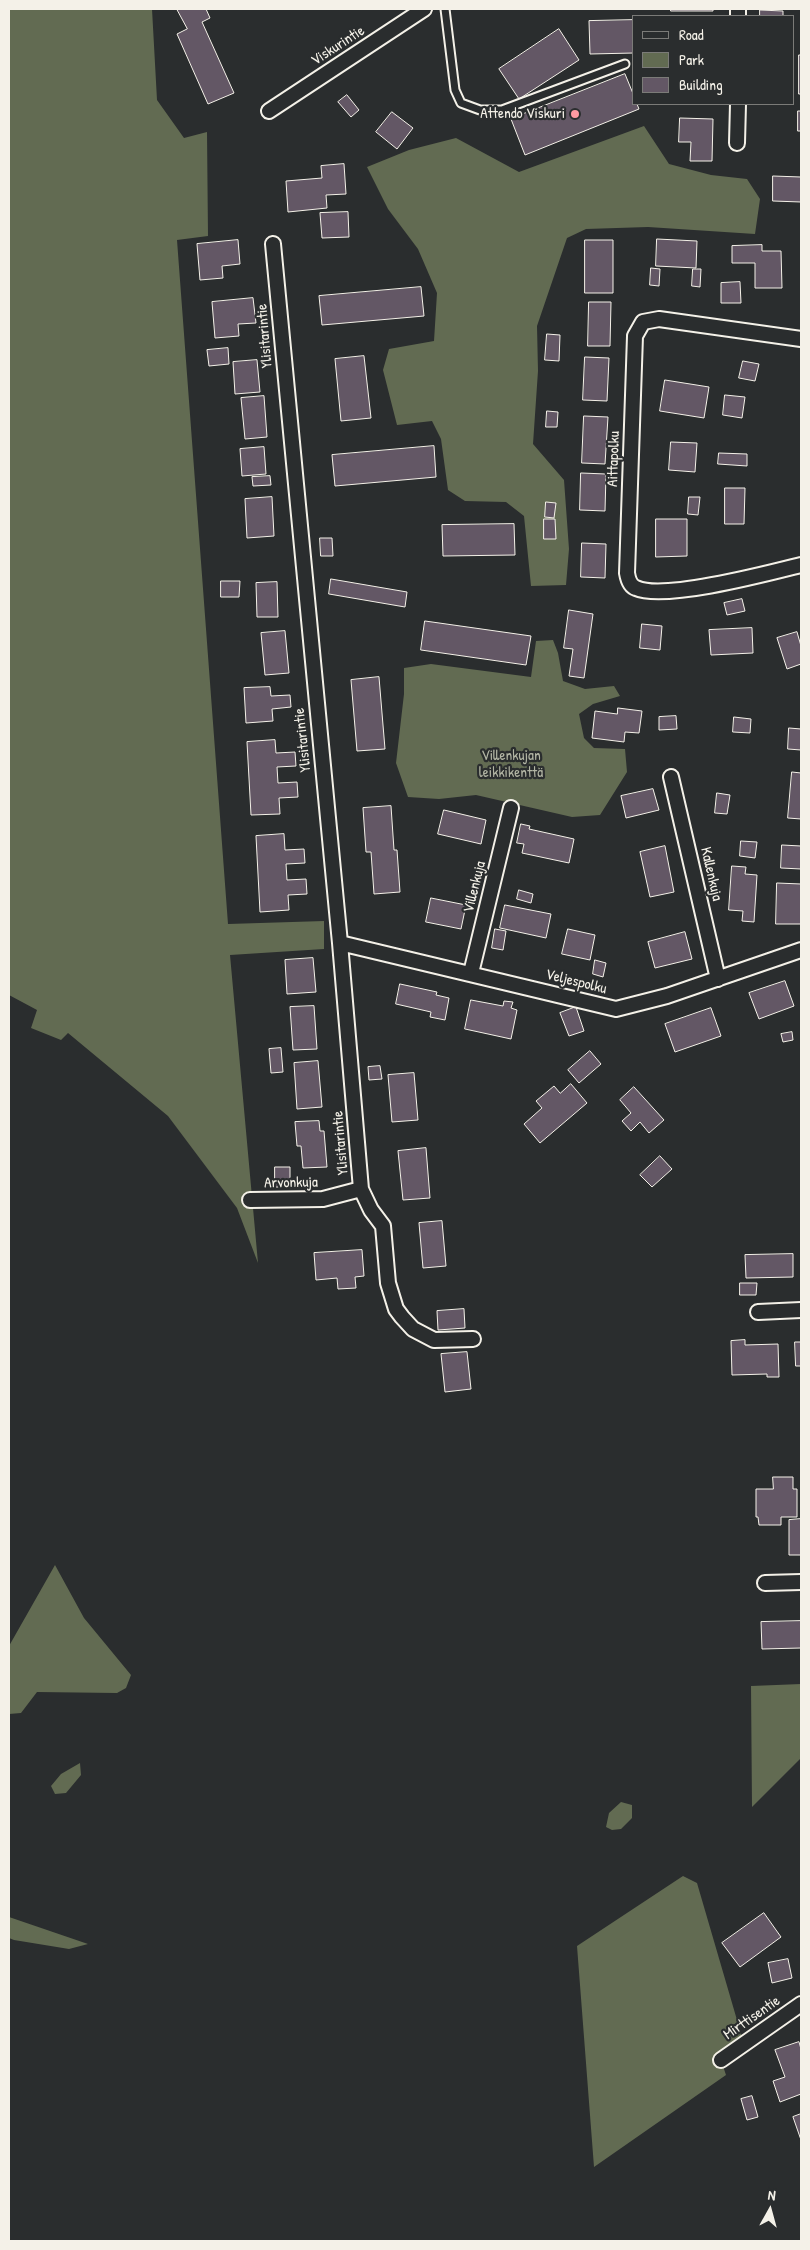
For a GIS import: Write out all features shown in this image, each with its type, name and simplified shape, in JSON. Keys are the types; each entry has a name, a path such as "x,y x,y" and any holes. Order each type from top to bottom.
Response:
{"street":[{"name":"Viskurintie","path":"269,111 424,9"},
{"path":"737,143 738,105"},
{"name":"Ylisitarintie","path":"273,244 340,943 361,1189 371,1210 384,1226 388,1283 396,1308 402,1317 412,1329 434,1340 473,1339"},
{"name":"Aittapolku","path":"801,339 659,319 643,322 635,336 627,573 629,581 634,588 643,591 657,591 695,588 801,565"},
{"name":"Kallenkuja","path":"671,777 718,978"},
{"name":"Villenkuja","path":"471,973 510,808"},
{"name":"Veljespolku","path":"340,943 616,1009 667,996 801,950"},
{"name":"Arvonkuja","path":"250,1200 323,1199 361,1189"},
{"path":"758,1312 801,1310"},
{"path":"765,1583 801,1582"},
{"name":"Mirttisentie","path":"721,2060 801,2004"}],"lane":[{"path":"445,9 455,90 461,103 480,110 502,110 625,64"}],"green space":[{"path":"9,9 152,9 157,100 184,138 207,132 208,236 177,240 228,924 324,921 324,949 230,955 258,1263 237,1208 168,1116 68,1033 61,1040 31,1028 37,1010 9,995"},
{"path":"644,126 669,164 711,175 747,179 760,199 755,234 648,227 586,229 567,238 537,326 538,371 533,444 564,480 569,549 566,585 531,586 524,516 506,502 465,501 448,490 441,439 432,421 397,425 383,370 389,349 434,341 437,293 418,249 388,209 367,167 409,150 456,138 519,172"},
{"name":"Villenkujan leikkikenttä","path":"553,640 558,653 563,681 585,689 614,686 620,696 593,704 579,714 584,738 594,748 625,749 627,772 600,815 572,817 476,795 439,799 408,797 396,763 404,694 404,668 431,664 531,677 536,641"},
{"path":"55,1565 84,1618 131,1675 126,1688 117,1693 37,1692 21,1713 9,1714 9,1646"},
{"path":"801,1684 801,1758 752,1807 751,1686"},
{"path":"80,1763 81,1775 66,1793 55,1794 51,1786 61,1774"},
{"path":"621,1802 632,1805 632,1818 621,1829 612,1830 606,1827 609,1813"},
{"path":"683,1876 697,1883 744,2044 721,2060 726,2075 594,2167 577,1946"},
{"path":"9,1917 88,1944 69,1949 14,1940 9,1938"}],"building":[{"path":"177,9 206,9 210,18 202,22 234,93 208,104 177,34 187,29"},
{"path":"671,9 713,9 713,11 671,11"},
{"path":"760,10 783,11 783,15 760,15"},
{"path":"632,20 632,53 590,54 589,21"},
{"path":"559,29 579,60 519,99 499,69"},
{"path":"799,55 801,55 801,94 799,94"},
{"name":"Attendo Viskuri","path":"625,74 632,91 632,105 637,105 639,109 525,155 511,119"},
{"path":"347,95 359,110 351,117 338,102"},
{"path":"798,111 801,111 801,131 798,131"},
{"path":"392,112 413,128 397,149 376,132"},
{"path":"680,118 713,119 712,161 690,161 691,142 679,142"},
{"path":"344,164 346,194 326,195 327,208 288,212 286,181 322,178 321,166"},
{"path":"773,176 801,177 801,202 773,201"},
{"path":"348,212 349,237 322,238 320,213"},
{"path":"657,239 697,241 696,268 656,266"},
{"path":"238,240 240,264 222,266 223,278 200,280 197,244"},
{"path":"585,240 613,240 613,293 585,293"},
{"path":"762,245 762,251 781,251 782,288 755,288 755,263 732,263 732,246"},
{"path":"651,268 660,269 659,286 650,285"},
{"path":"693,269 701,269 700,287 692,286"},
{"path":"740,282 741,303 721,303 721,283"},
{"path":"421,287 424,316 322,325 319,296"},
{"path":"253,298 256,323 238,324 239,336 215,338 212,302"},
{"path":"589,302 611,302 610,346 588,346"},
{"path":"547,334 560,335 559,361 545,360"},
{"path":"228,348 229,364 209,366 207,350"},
{"path":"364,356 371,418 341,421 335,359"},
{"path":"585,357 609,358 607,401 583,400"},
{"path":"257,360 260,392 235,394 233,362"},
{"path":"743,361 759,364 755,381 739,378"},
{"path":"665,380 709,387 704,418 660,411"},
{"path":"725,395 745,397 742,418 723,415"},
{"path":"264,396 267,437 245,439 241,398"},
{"path":"547,411 558,412 557,427 546,427"},
{"path":"584,416 608,417 605,464 582,463"},
{"path":"671,442 697,443 695,472 669,470"},
{"path":"434,446 436,477 335,486 332,455"},
{"path":"264,447 266,474 242,476 240,449"},
{"path":"719,453 747,454 747,466 718,464"},
{"path":"581,473 606,474 605,511 580,510"},
{"path":"270,476 271,485 253,486 252,477"},
{"path":"725,488 745,488 744,524 725,524"},
{"path":"272,497 274,536 247,538 245,499"},
{"path":"689,497 700,497 698,515 688,514"},
{"path":"546,502 556,503 554,518 545,517"},
{"path":"544,519 555,519 556,539 544,539"},
{"path":"656,519 687,519 687,556 656,557"},
{"path":"514,524 515,555 443,556 442,525"},
{"path":"320,538 332,538 333,556 321,556"},
{"path":"582,543 606,544 605,578 581,577"},
{"path":"331,579 407,592 405,607 329,594"},
{"path":"221,581 240,581 239,597 221,597"},
{"path":"277,582 278,617 257,617 256,583"},
{"path":"742,599 745,611 727,615 724,603"},
{"path":"569,610 593,614 584,678 569,676 573,649 564,648"},
{"path":"425,621 531,636 526,665 421,650"},
{"path":"642,624 662,626 660,650 640,648"},
{"path":"752,628 753,653 711,655 709,630"},
{"path":"285,631 289,673 265,675 261,633"},
{"path":"797,632 801,646 801,664 787,669 777,638"},
{"path":"379,677 385,749 357,751 351,680"},
{"path":"270,687 271,696 290,695 291,707 272,709 273,721 246,723 244,688"},
{"path":"618,708 642,711 639,733 625,732 624,742 592,738 595,711 617,714"},
{"path":"676,716 677,729 659,730 659,717"},
{"path":"734,717 751,719 750,733 733,732"},
{"path":"789,728 801,729 801,750 788,749"},
{"path":"275,740 276,753 295,752 296,766 277,767 278,783 297,782 298,797 279,798 280,814 251,815 247,742"},
{"path":"792,772 801,773 801,819 788,818"},
{"path":"653,789 659,810 626,818 621,796"},
{"path":"717,793 730,795 727,814 715,813"},
{"path":"391,806 394,850 397,850 400,892 374,894 371,852 366,852 363,808"},
{"path":"444,810 486,820 481,844 438,834"},
{"path":"521,824 530,826 529,829 574,839 569,863 522,853 524,844 517,843"},
{"path":"284,834 285,850 304,849 305,863 286,864 287,880 306,879 307,894 288,895 289,910 260,912 256,836"},
{"path":"741,841 757,842 755,858 740,856"},
{"path":"782,845 801,846 801,869 781,868"},
{"path":"665,846 674,892 650,897 640,852"},
{"path":"732,866 746,867 745,874 757,875 754,922 742,921 743,911 729,910"},
{"path":"777,883 801,884 801,924 776,924"},
{"path":"519,890 533,894 531,903 517,899"},
{"path":"431,898 466,905 461,929 426,922"},
{"path":"505,905 551,914 546,938 500,928"},
{"path":"495,929 506,931 503,950 492,948"},
{"path":"568,929 595,935 590,960 562,954"},
{"path":"685,932 692,959 655,968 648,942"},
{"path":"313,958 316,992 287,994 285,960"},
{"path":"595,960 606,963 603,977 593,974"},
{"path":"785,981 794,1006 759,1019 749,993"},
{"path":"400,984 437,992 436,995 449,998 445,1020 430,1017 431,1012 396,1004"},
{"path":"471,1000 503,1006 504,1001 513,1002 511,1008 517,1010 511,1039 465,1029"},
{"path":"314,1006 317,1049 293,1050 290,1007"},
{"path":"576,1007 584,1031 569,1036 560,1013"},
{"path":"711,1008 721,1036 675,1052 665,1024"},
{"path":"792,1032 793,1040 783,1042 781,1034"},
{"path":"281,1048 283,1072 271,1073 269,1049"},
{"path":"590,1051 601,1064 579,1083 568,1070"},
{"path":"318,1061 322,1107 297,1109 294,1063"},
{"path":"380,1066 382,1079 369,1080 368,1067"},
{"path":"414,1073 418,1120 392,1122 388,1075"},
{"path":"571,1084 587,1103 540,1143 524,1124 542,1108 536,1101 554,1086 560,1093"},
{"path":"634,1087 664,1120 649,1133 640,1122 631,1131 622,1121 631,1113 620,1100"},
{"path":"319,1121 320,1131 324,1131 327,1167 303,1168 301,1146 297,1146 295,1122"},
{"path":"426,1148 430,1198 403,1200 398,1151"},
{"path":"660,1156 672,1169 652,1187 640,1175"},
{"path":"275,1167 290,1167 290,1187 275,1187"},
{"path":"442,1221 446,1266 423,1268 419,1223"},
{"path":"362,1250 364,1276 355,1277 356,1288 338,1289 337,1278 316,1280 314,1253"},
{"path":"793,1254 793,1277 746,1278 745,1255"},
{"path":"740,1283 757,1283 756,1295 740,1295"},
{"path":"464,1309 465,1328 438,1330 437,1311"},
{"path":"745,1340 745,1345 778,1344 779,1377 767,1377 767,1374 732,1375 731,1341"},
{"path":"795,1342 801,1342 801,1366 796,1366"},
{"path":"467,1352 471,1389 445,1392 441,1354"},
{"path":"773,1477 793,1477 793,1489 797,1489 797,1517 781,1517 781,1525 759,1525 758,1517 756,1517 756,1489 773,1489"},
{"path":"801,1519 801,1555 789,1555 789,1520"},
{"path":"801,1621 801,1648 762,1649 761,1622"},
{"path":"764,1913 781,1937 740,1967 722,1943"},
{"path":"788,1959 792,1978 772,1983 768,1963"},
{"path":"799,2042 801,2049 801,2094 780,2102 773,2081 785,2077 775,2050"},
{"path":"752,2096 758,2117 747,2120 741,2099"},
{"path":"801,2114 801,2140 793,2117"}],"place":[{"name":"Attendo Viskuri","path":"575,114"}]}
